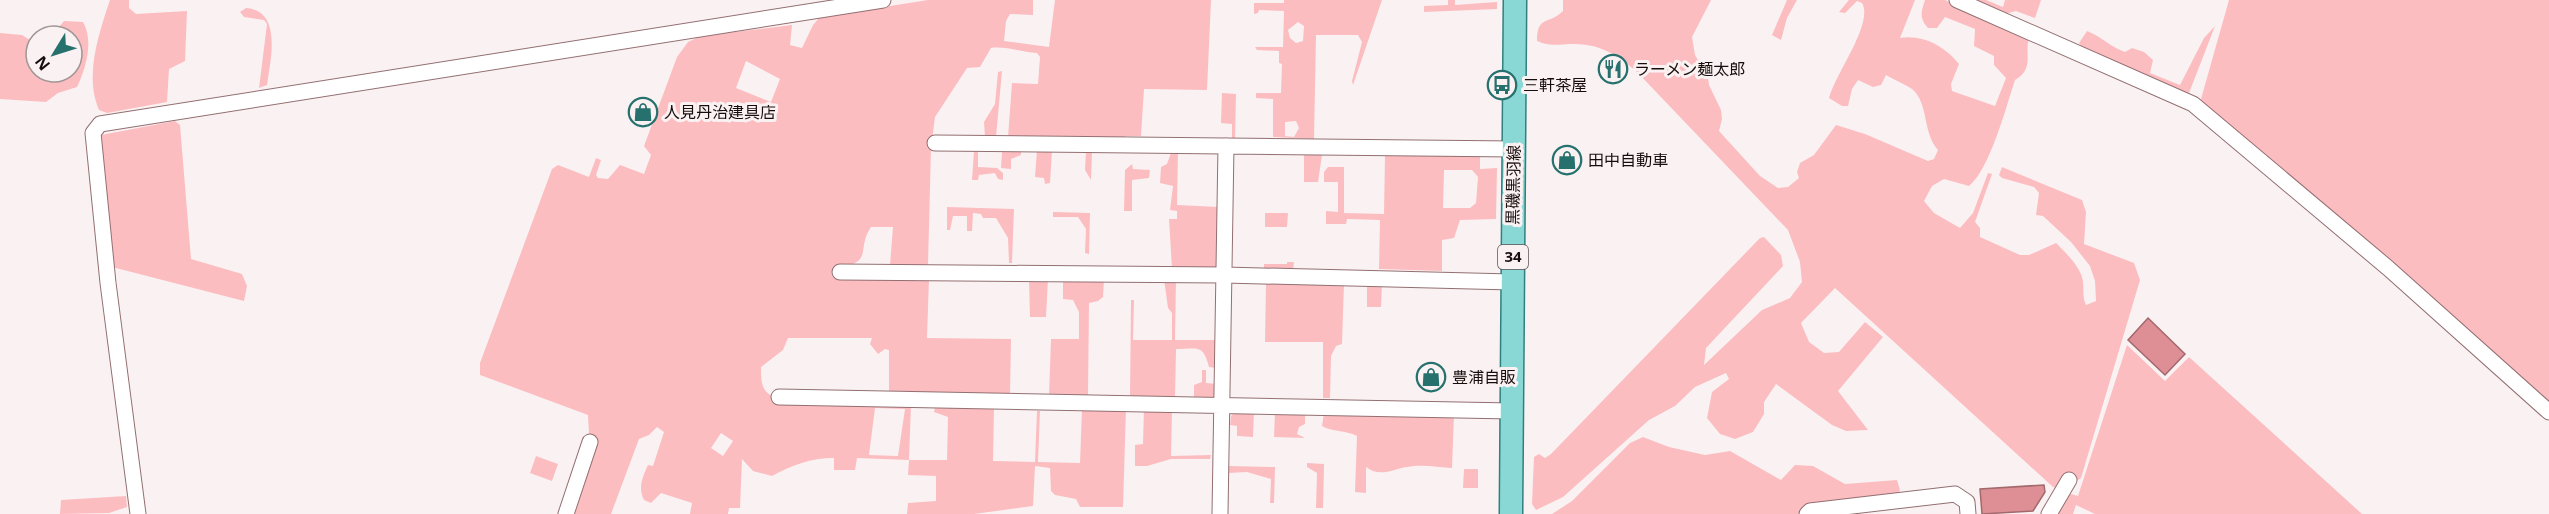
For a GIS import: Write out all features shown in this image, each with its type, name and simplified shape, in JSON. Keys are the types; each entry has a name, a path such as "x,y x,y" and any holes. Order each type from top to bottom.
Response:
{"main road":[{"name":"黒磯黒羽線","path":"1511,514 1515,0"}],"street":[{"path":"138,514 108,283 93,133 100,124 883,0"},
{"path":"1957,0 2193,104 2388,268 2549,412"},
{"path":"935,143 1514,149"},
{"path":"1220,514 1226,146"},
{"path":"840,272 1224,275 1512,282"},
{"path":"779,398 1222,404 1512,411"},
{"path":"566,514 590,442"},
{"path":"2049,514 2069,480"},
{"path":"1807,514 1810,511 1955,494 1967,502 1968,514"}],"shaded area":[{"path":"110,0 129,0 129,8 136,14 187,11 185,61 169,69 167,102 107,113 99,110 95,97 93,69 98,40"},
{"path":"928,0 1033,0 1033,15 1010,14 1006,21 1004,41 1049,47 1055,0 1211,0 1207,90 1144,89 1141,136 1126,136 1118,141 1008,137 1012,83 1038,84 1040,57 1037,53 991,48 980,67 967,68 935,117 931,148 928,265 890,265 893,227 871,227 861,258 850,265 840,267 833,277 929,279 927,338 1011,339 1010,395 889,394 889,350 885,349 878,354 870,344 872,338 788,338 783,350 761,367 761,379 766,392 781,401 911,405 909,460 857,458 855,470 834,470 834,458 817,459 795,465 772,476 753,471 742,459 740,508 729,508 728,514 690,514 692,503 661,493 651,503 644,500 641,491 643,479 648,465 653,466 664,432 657,427 649,435 639,439 611,514 571,514 590,453 588,415 480,375 480,363 552,169 558,165 589,177 596,158 601,160 596,175 598,178 608,179 620,165 644,174 651,155 644,146 677,57 688,42 701,36 792,25 790,45 802,48 813,25 820,17","holes":["746,61 780,79 771,102 736,88","875,408 905,409 898,456 869,455","721,433 733,441 723,456 711,448"]},
{"path":"1284,0 1382,0 1353,85 1362,42 1358,35 1316,35 1314,139 1273,137 1273,99 1256,98 1256,93 1281,93 1282,64 1279,63 1279,51 1257,50 1255,47 1283,47 1284,11 1259,10 1254,14 1254,3 1284,3","holes":["1298,22 1304,26 1303,41 1296,43 1290,38 1288,30","1296,121 1299,128 1294,137 1285,136 1285,122"]},
{"path":"1448,0 1455,0 1455,5 1497,2 1497,9 1424,12 1424,6 1448,5"},
{"path":"1563,0 1711,0 1692,37 1695,55 1708,77 1709,85 1721,110 1722,119 1719,131 1760,176 1778,188 1788,187 1799,178 1797,172 1800,163 1814,155 1836,125 1865,134 1928,161 1934,159 1938,150 1933,143 1917,95 1909,87 1886,75 1881,85 1873,87 1858,80 1852,89 1848,106 1842,106 1829,98 1863,23 1862,3 1857,1 1845,13 1839,12 1849,0 1915,0 1900,38 1925,40 1947,52 1959,64 1951,84 1952,91 1995,106 2006,78 1994,65 1994,56 1974,46 1975,29 1945,17 1937,28 1928,28 1922,15 1925,0 1945,0 2029,39 2027,65 2015,80 1996,137 1977,178 1969,186 1944,179 1932,186 1924,201 1934,213 1960,228 1973,213 1988,173 1992,174 1975,222 1980,228 1980,237 2020,255 2029,255 2056,243 2080,271 2086,305 2096,301 2095,281 2090,266 2071,242 2043,216 2036,215 2039,193 2034,187 2002,178 1999,175 2002,167 2082,200 2086,212 2084,244 2134,263 2140,280 2081,478 2063,490 2053,487 1835,288 1801,323 1809,342 1824,353 1839,352 1865,322 1883,337 1838,391 1868,430 1846,431 1832,425 1776,384 1764,402 1764,414 1753,432 1735,439 1720,434 1707,418 1712,392 1729,379 1726,373 1695,387 1675,406 1649,420 1563,497 1536,510 1532,504 1534,457 1539,454 1545,458 1551,454 1760,238 1764,237 1781,255 1783,266 1706,348 1704,365 1762,310 1790,298 1802,282 1800,262 1788,230 1637,72 1623,60 1600,48 1574,44 1550,45 1537,41 1539,27 1563,11"},
{"path":"1787,0 1797,0 1787,18 1781,40 1772,35"},
{"path":"1974,0 1986,0 2003,7 2005,0 2041,0 2035,18 2016,11 2005,14"},
{"path":"2229,0 2549,0 2549,408 2203,107 2201,99"},
{"path":"246,8 257,11 265,18 272,38 267,85 259,88 267,24 264,20 244,17 240,12"},
{"path":"64,21 83,22 84,24 61,24"},
{"path":"84,24 88,38 84,69"},
{"path":"2215,26 2189,93 2085,51 2079,43 2087,31 2125,52 2132,48 2144,52 2153,60 2150,73 2180,85 2204,38"},
{"path":"0,33 24,36 24,84 78,84 77,87 58,93 46,102 0,99"},
{"path":"1002,71 996,137 985,137 984,122 995,104 998,72"},
{"path":"1222,93 1236,94 1235,140 1232,139 1232,124 1221,123"},
{"path":"175,121 180,125 191,259 242,274 247,286 244,301 112,267 94,142 101,135"},
{"path":"1037,150 1052,151 1050,183 1045,184 1044,178 1035,177"},
{"path":"1172,150 1178,150 1177,205 1219,207 1218,269 1172,268 1169,219 1177,219 1177,211 1170,210 1173,186 1160,183 1161,167 1167,164"},
{"path":"974,151 978,152 978,167 997,168 1003,173 1003,180 998,179 995,173 979,175 978,180 972,180"},
{"path":"1002,151 1021,151 1021,155 1011,159 1011,169 1001,168"},
{"path":"1086,151 1092,151 1091,180 1085,170"},
{"path":"1304,154 1322,155 1318,182 1304,182"},
{"path":"1385,154 1480,156 1480,169 1497,168 1496,219 1460,220 1454,238 1442,240 1442,271 1379,269 1380,220 1347,219 1346,224 1326,224 1326,211 1338,212 1338,182 1324,182 1324,172 1328,167 1344,167 1344,213 1384,214","holes":["1444,170 1472,170 1478,177 1476,203 1470,208 1443,208"]},
{"path":"1132,164 1133,169 1150,170 1149,178 1132,180 1132,211 1124,211 1125,170"},
{"path":"947,207 1014,209 1012,263 1009,263 1008,238 996,218 983,218 981,214 973,213 972,231 967,231 967,216 953,216 950,230 947,230"},
{"path":"1053,212 1090,213 1089,254 1085,253 1086,229 1078,217 1053,217"},
{"path":"1265,213 1288,213 1287,227 1265,227"},
{"path":"1287,262 1294,262 1293,270 1264,269 1264,264 1287,264"},
{"path":"1029,279 1048,279 1046,317 1030,317"},
{"path":"1063,279 1104,279 1103,297 1089,303 1088,397 1049,396 1051,339 1079,339 1079,312 1073,300 1063,299"},
{"path":"1164,279 1176,279 1175,340 1218,340 1217,368 1209,367 1204,354 1198,349 1176,349 1175,398 1130,397 1131,300 1134,300 1133,340 1172,340 1172,313 1168,308"},
{"path":"1266,282 1344,284 1342,344 1336,346 1331,356 1330,398 1323,398 1323,342 1265,342"},
{"path":"1367,285 1382,285 1381,307 1367,307"},
{"path":"2148,318 2185,354 2165,375 2128,340"},
{"path":"2127,345 2165,381 2189,357 2362,514 2095,514 2076,505 2073,514 2056,514 2066,497 2071,494 2078,496"},
{"path":"1202,370 1206,370 1206,383 1217,384 1213,399 1194,398 1194,385 1202,382"},
{"path":"935,407 994,408 993,461 1035,462 1037,411 1040,411 1038,462 1080,463 1082,408 1126,408 1123,507 1080,507 1076,499 1055,495 1051,491 1050,468 1035,466 1033,506 974,514 907,514 908,503 936,501 936,476 908,475 909,460 947,460 948,417 934,412"},
{"path":"1144,409 1172,409 1171,456 1211,455 1210,459 1171,459 1147,466 1135,466 1135,445 1143,444"},
{"path":"1235,412 1254,412 1253,437 1237,436 1237,426 1230,425 1231,416"},
{"path":"1275,412 1305,412 1305,424 1299,427 1297,434 1305,438 1274,437"},
{"path":"1324,413 1454,415 1452,468 1418,466 1376,472 1366,467 1366,493 1355,492 1357,436 1322,426"},
{"path":"1643,437 1669,447 1705,455 1730,451 1781,480 1795,465 1813,466 1845,484 1897,480 1900,490 1896,497 1810,508 1798,514 1552,514 1572,501 1630,443"},
{"path":"536,456 558,464 552,481 530,473"},
{"path":"1307,463 1324,464 1323,508 1316,508 1317,473 1307,467"},
{"path":"1228,466 1275,467 1274,503 1270,503 1271,479 1247,472 1228,473"},
{"path":"1464,469 1478,469 1478,488 1463,488"},
{"path":"2044,485 2045,492 2033,511 1982,514 1980,489"},
{"path":"126,496 127,507 109,513 60,514 61,500"}],"place":[{"name":"ラーメン麺太郎","path":"1613,69"},
{"name":"三軒茶屋","path":"1502,85"},
{"name":"人見丹治建具店","path":"643,112"},
{"name":"田中自動車","path":"1567,160"},
{"name":"豊浦自販","path":"1431,377"}]}
